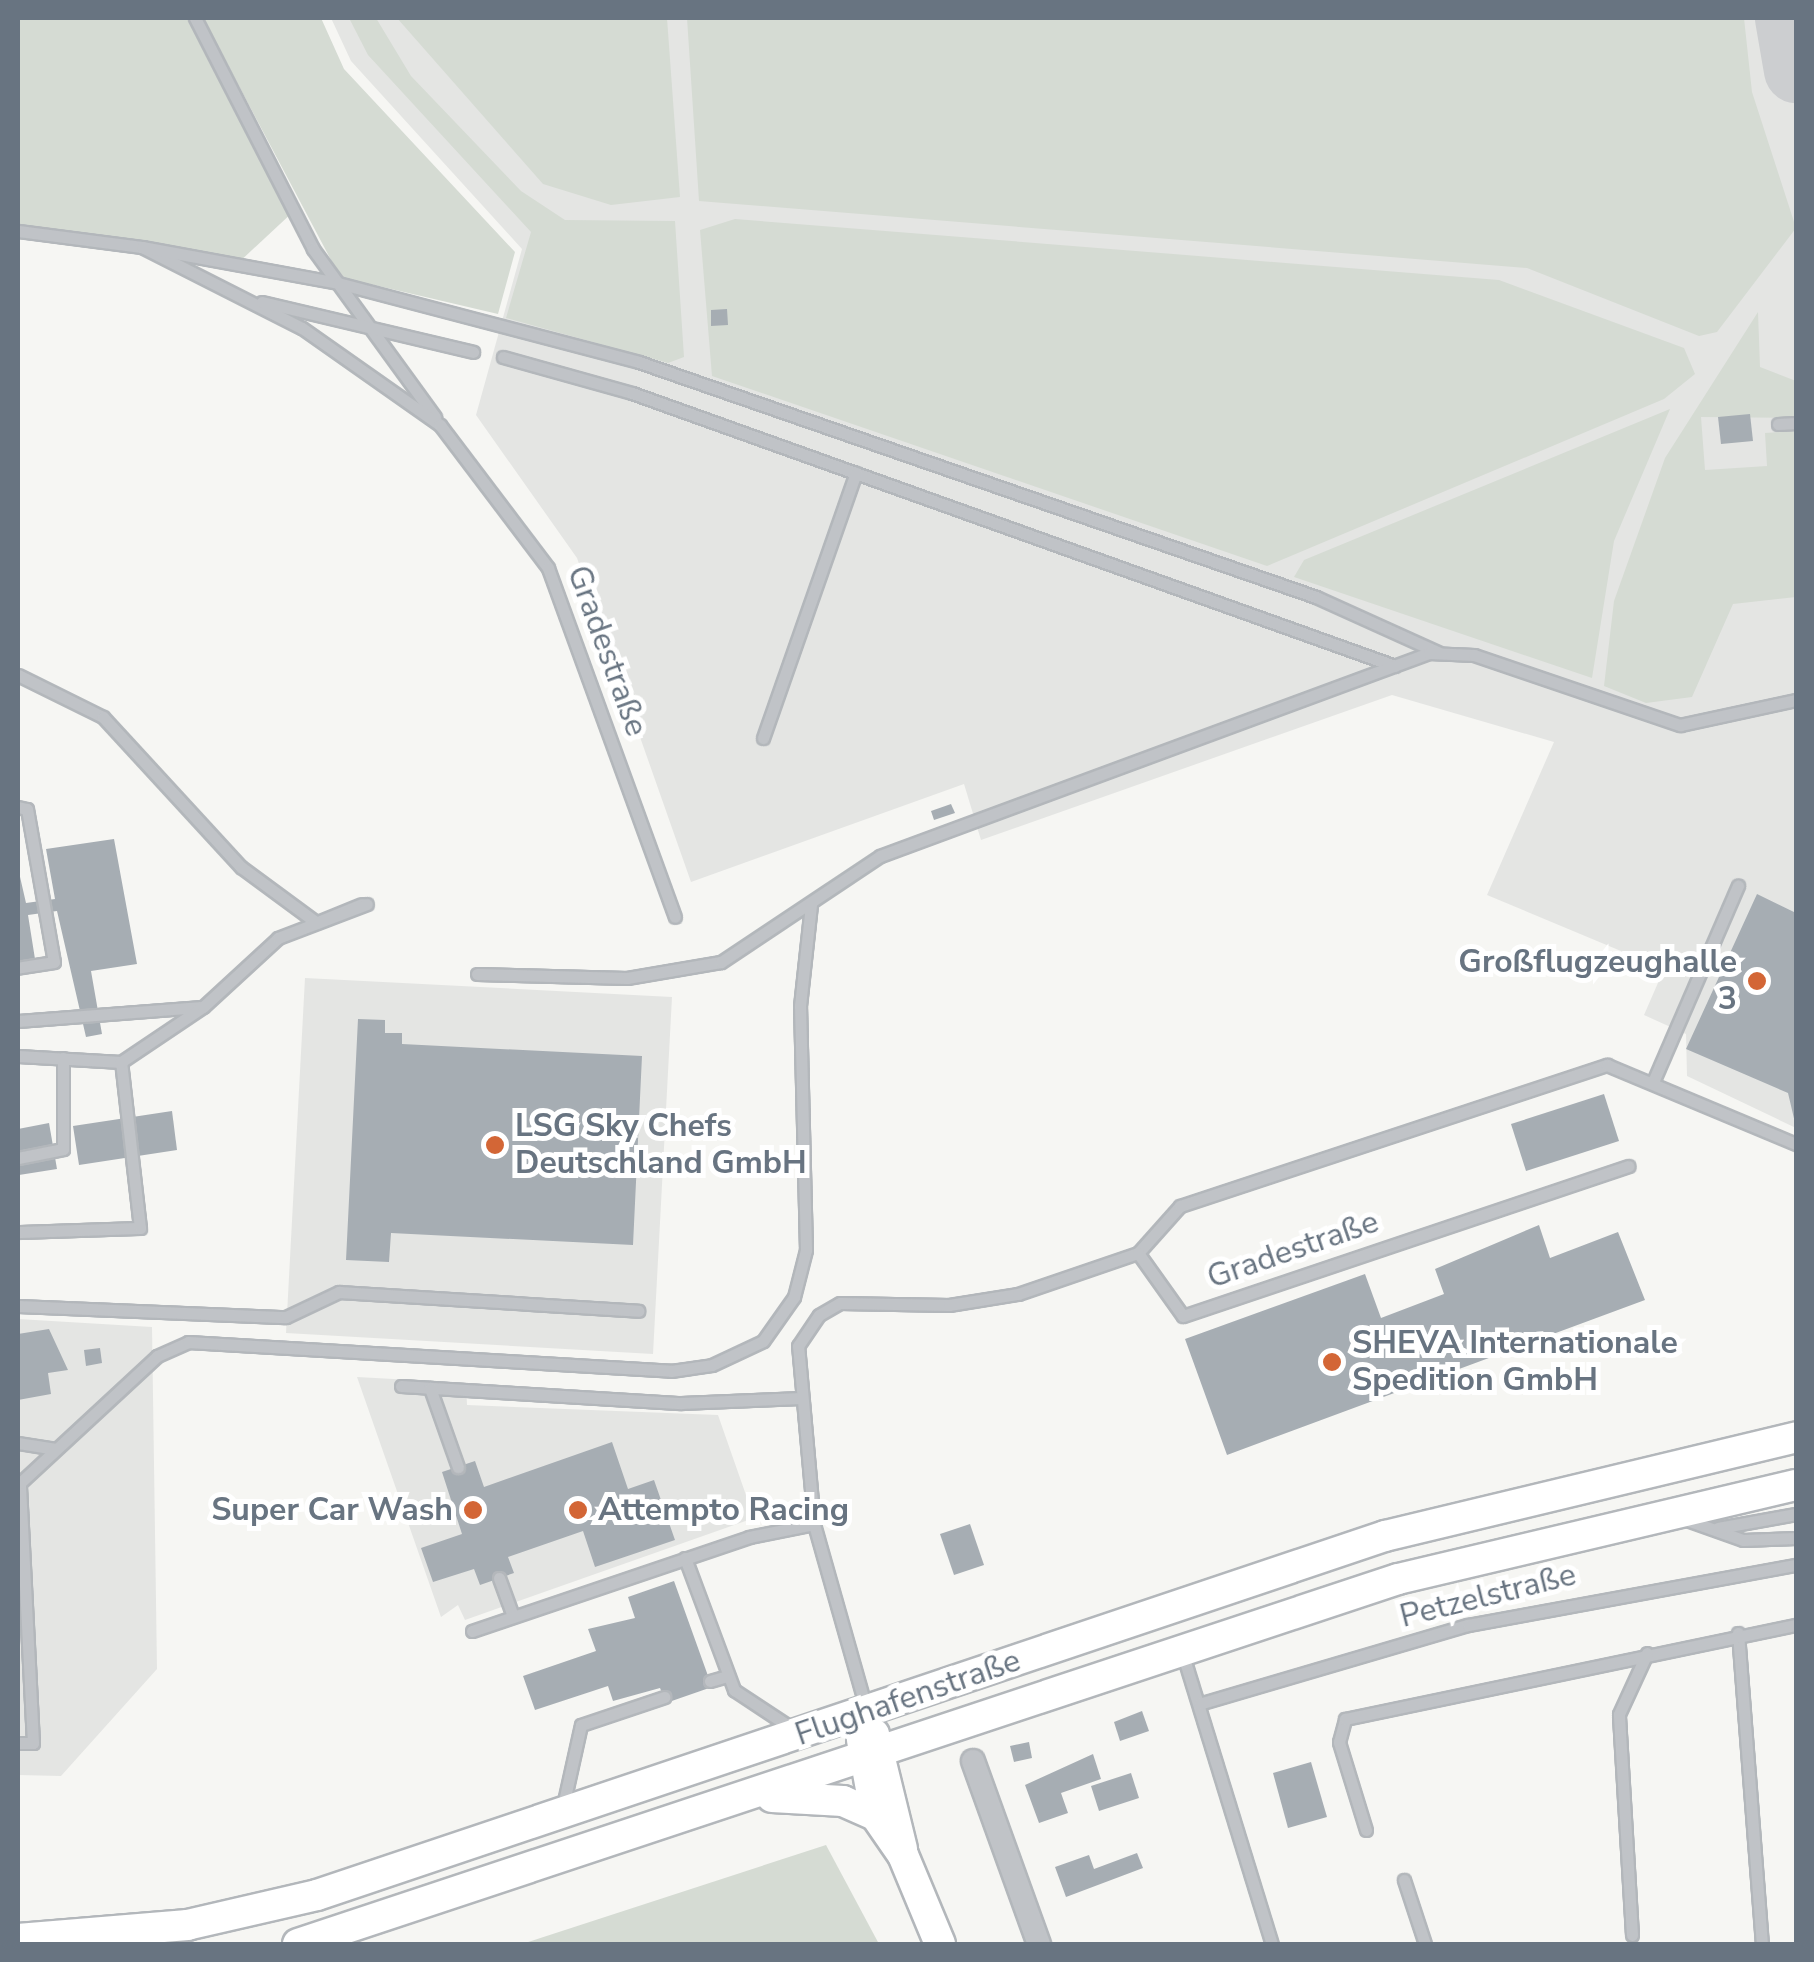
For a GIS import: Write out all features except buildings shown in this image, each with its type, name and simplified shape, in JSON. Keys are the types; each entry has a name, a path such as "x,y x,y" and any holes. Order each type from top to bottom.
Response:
{"main road":[{"name":"Flughafenstraße","path":"18,1939 120,1934 256,1910 561,1816 1385,1536 1796,1437"},
{"name":"Flughafenstraße","path":"298,1944 1398,1578 1664,1512 1796,1485"},
{"path":"866,1712 876,1816 903,1856"},
{"path":"869,1756 903,1856 940,1944"},
{"path":"749,1796 843,1801 876,1816"}],"street":[{"path":"973,1761 1040,1944"}],"lane":[{"path":"195,18 338,283 440,425"},
{"path":"18,232 142,246 338,283 639,362 1316,597 1440,652 1474,655 1680,725 1796,700"},
{"path":"142,246 243,298 473,352"},
{"name":"Gradestraße","path":"243,298 440,425 548,568 674,916"},
{"path":"503,356 856,473 1395,666"},
{"path":"1778,424 1796,423"},
{"path":"762,738 856,473"},
{"path":"478,974 627,978 721,962 880,856 1440,652"},
{"path":"18,675 103,717 240,867 317,923 278,938 204,1006 121,1062 18,1056"},
{"path":"18,807 28,809 54,962 18,968"},
{"path":"18,842 34,843"},
{"path":"1653,1082 1738,886"},
{"path":"18,1743 33,1743 20,1483 157,1356 188,1342 671,1371 712,1366 763,1341 794,1296 806,1250 800,1006 812,904"},
{"path":"18,1021 204,1006"},
{"path":"18,1158 63,1150 64,1058"},
{"path":"18,1232 140,1228 121,1062"},
{"path":"866,1712 814,1524 801,1398 798,1346 840,1304 948,1305 1018,1294 1138,1253 1180,1206 1608,1066 1796,1144"},
{"name":"Gradestraße","path":"1138,1253 1183,1316 1628,1166"},
{"path":"18,1306 286,1316 339,1292 638,1312"},
{"path":"401,1386 681,1403 801,1398"},
{"path":"430,1388 458,1466"},
{"path":"18,1443 54,1449"},
{"path":"1664,1512 1742,1540 1796,1538"},
{"path":"1714,1529 1796,1514"},
{"path":"472,1631 686,1558 814,1524"},
{"path":"686,1558 734,1690 801,1734"},
{"name":"Petzelstraße","path":"1198,1704 1468,1625 1796,1565"},
{"path":"499,1578 513,1616"},
{"path":"1366,1830 1339,1742 1344,1719 1647,1652 1796,1624"},
{"path":"1738,1633 1762,1944"},
{"path":"1181,1648 1272,1944"},
{"path":"1632,1935 1619,1714 1647,1652"},
{"path":"710,1681 727,1676"},
{"path":"561,1816 581,1725 664,1697"},
{"path":"1404,1880 1425,1944"}],"shaded area":[{"path":"18,18 195,18 294,211 237,264 18,231"},
{"path":"203,18 321,18 344,69 515,252 498,314 340,277"},
{"path":"331,18 1796,18 1796,1128 1687,1076 1686,1034 1644,1015 1664,969 1487,895 1554,742 1392,695 981,840 964,784 691,882 577,558 476,415 522,249 351,61"},
{"path":"349,18 376,18 411,76 521,191 565,220 675,221 684,357 668,363 506,318 531,232 368,55"},
{"path":"397,18 667,18 680,197 611,205 543,184"},
{"path":"687,18 1744,18 1752,92 1796,228 1717,332 1699,336 1527,268 699,201"},
{"path":"735,219 1499,280 1684,348 1695,374 1664,399 1267,566 712,376 700,230"},
{"path":"1758,312 1760,367 1796,381 1796,418 1701,417 1705,470 1767,466 1765,433 1796,431 1796,597 1733,604 1692,697 1646,703 1604,686 1614,601 1665,458"},
{"path":"1670,409 1614,541 1592,678 1294,577 1304,560"},
{"path":"305,978 672,997 653,1354 286,1333"},
{"path":"18,1319 152,1327 157,1669 61,1776 18,1775"},
{"path":"357,1377 466,1383 467,1405 718,1415 754,1518 465,1620 458,1605 441,1617"},
{"path":"826,1845 879,1944 522,1944"}],"taxiway":[{"path":"1787,18 1796,70"}],"place":[{"name":"Großflugzeughalle 3","path":"1757,981"},
{"name":"LSG Sky Chefs Deutschland GmbH","path":"495,1145"},
{"name":"SHEVA Internationale Spedition GmbH","path":"1332,1362"},
{"name":"Super Car Wash","path":"473,1510"},
{"name":"Attempto Racing","path":"578,1510"}]}
